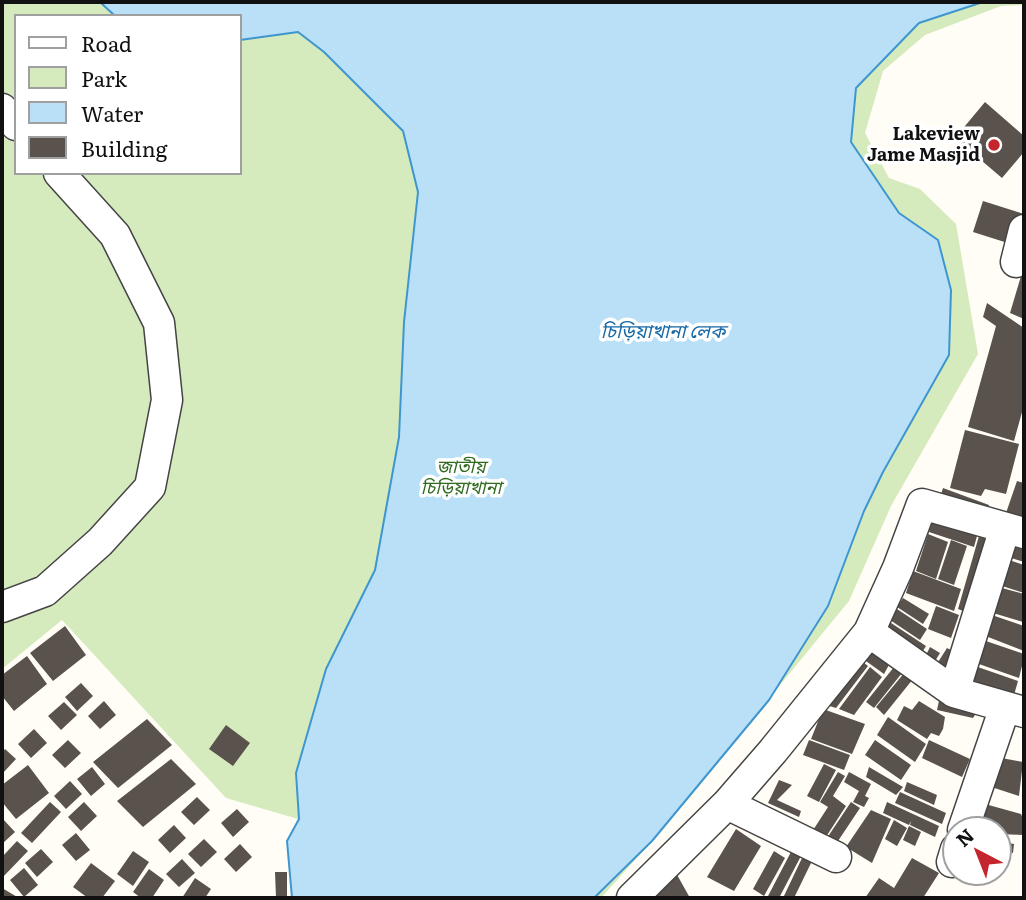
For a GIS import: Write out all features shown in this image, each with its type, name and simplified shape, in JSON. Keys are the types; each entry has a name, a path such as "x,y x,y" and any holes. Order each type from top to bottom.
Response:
{"street":[{"path":"2,109 14,123"},
{"path":"2,607 45,591 100,542 150,486 167,400 159,323 115,235 61,175"},
{"path":"1014,262 1024,230"},
{"path":"632,898 727,804 869,632 898,568 922,503 1015,530 954,692"},
{"path":"869,632 954,692 1015,709 968,816"},
{"path":"727,804 836,857"}],"green space":[{"name":"চিড়িয়াখানা লেক","path":"2,2 1024,2 1024,5 1001,6 925,35 883,71 865,133 889,178 920,189 956,224 978,354 891,506 849,601 652,841 601,898 292,898 287,841 298,819 226,798 62,620 2,669"}],"water":[{"name":"চিড়িয়াখানা লেক","path":"100,2 983,2 919,23 856,88 851,142 899,213 938,240 951,290 949,355 864,511 828,606 769,700 652,841 594,898 292,898 287,841 299,819 296,773 326,669 375,570 399,437 404,322 418,192 403,131 324,52 298,32 242,40 242,14 113,14"}],"building":[{"name":"Lakeview Jame Masjid","path":"985,102 1024,136 1024,152 1002,178 955,138"},
{"path":"983,201 1024,214 1014,245 973,232"},
{"path":"1021,276 1024,277 1024,319 1010,313"},
{"path":"987,303 1024,328 1024,405 1014,441 968,427 996,326 983,317"},
{"path":"965,430 1019,444 1006,494 985,489 981,496 950,488"},
{"path":"1017,481 1024,483 1024,519 1006,513"},
{"path":"943,488 989,505 985,518 939,501"},
{"path":"932,522 977,536 974,547 929,532"},
{"path":"928,534 948,542 936,579 916,571"},
{"path":"979,536 991,541 971,614 958,609"},
{"path":"951,540 967,546 954,585 938,579"},
{"path":"1012,544 1024,548 1024,562 1008,557"},
{"path":"1009,560 1024,565 1024,593 1002,586"},
{"path":"913,571 961,589 954,611 906,593"},
{"path":"1002,588 1024,594 1023,622 993,613"},
{"path":"903,598 929,614 923,624 897,607"},
{"path":"936,606 959,615 951,638 928,629"},
{"path":"894,607 927,629 920,640 887,618"},
{"path":"989,614 1024,626 1024,651 983,635"},
{"path":"885,619 926,646 918,659 877,632"},
{"path":"65,626 86,655 53,681 30,653"},
{"path":"983,640 1024,654 1024,667 1022,666 1019,678 976,663"},
{"path":"865,646 890,663 884,674 859,656"},
{"path":"930,647 940,653 932,666 923,661"},
{"path":"947,648 957,653 947,674 935,667"},
{"path":"27,656 47,684 14,711 2,696 2,675"},
{"path":"858,658 868,666 836,708 823,704"},
{"path":"972,665 1018,681 1012,702 967,686"},
{"path":"870,667 882,677 854,715 839,709"},
{"path":"894,667 902,673 874,708 866,702"},
{"path":"905,672 913,679 884,715 876,707"},
{"path":"81,683 93,696 77,711 65,697"},
{"path":"942,687 985,699 973,718 937,710"},
{"path":"104,701 116,715 100,729 88,716"},
{"path":"919,701 945,717 939,736 931,733 927,739 897,720 904,706 912,710"},
{"path":"64,702 77,715 61,730 48,716"},
{"path":"823,709 865,724 852,754 811,739"},
{"path":"888,717 926,744 915,762 877,735"},
{"path":"147,719 172,745 118,788 93,762"},
{"path":"226,725 250,743 233,766 209,749"},
{"path":"34,729 47,743 31,758 18,744"},
{"path":"68,740 81,753 65,768 52,755"},
{"path":"809,740 850,755 844,770 803,755"},
{"path":"875,740 911,765 901,780 865,755"},
{"path":"929,740 970,759 962,777 922,758"},
{"path":"5,749 16,759 2,774 2,753"},
{"path":"985,755 1023,762 1019,796 976,782"},
{"path":"171,759 196,784 143,827 117,801"},
{"path":"824,764 836,770 819,802 807,796"},
{"path":"28,765 49,793 16,819 2,802 2,785"},
{"path":"92,767 105,784 91,796 77,779"},
{"path":"869,767 903,787 896,795 866,777"},
{"path":"838,772 845,776 833,796 846,806 822,843 808,838 828,807 820,802"},
{"path":"849,772 871,784 865,796 869,798 864,807 853,802 859,791 844,782"},
{"path":"779,780 792,785 777,800 801,811 799,817 768,803"},
{"path":"70,781 82,794 66,809 54,796"},
{"path":"907,782 937,795 934,805 904,791"},
{"path":"900,792 946,813 942,816 942,824 895,803"},
{"path":"197,797 210,810 194,825 181,812"},
{"path":"50,802 61,812 32,843 21,833"},
{"path":"84,802 97,816 81,831 68,817"},
{"path":"851,802 860,808 834,847 825,841"},
{"path":"887,802 939,826 935,837 910,825 911,821 909,825 883,813"},
{"path":"985,804 1021,814 1024,835 1012,835 1012,816 981,816"},
{"path":"237,809 249,822 233,837 221,823"},
{"path":"871,810 891,819 872,863 846,847"},
{"path":"2,818 15,832 2,844"},
{"path":"894,820 907,828 897,846 885,839"},
{"path":"174,825 186,838 170,853 158,840"},
{"path":"909,826 921,832 915,846 903,840"},
{"path":"736,829 761,846 734,891 707,877"},
{"path":"76,833 90,850 76,861 62,845"},
{"path":"204,839 217,852 201,867 188,854"},
{"path":"17,841 28,851 2,878 2,857"},
{"path":"240,844 252,857 236,872 224,859"},
{"path":"41,849 53,862 37,877 25,863"},
{"path":"792,850 801,856 779,898 767,898"},
{"path":"133,851 149,862 133,886 117,874"},
{"path":"774,851 785,858 764,896 753,889"},
{"path":"666,855 690,898 637,898"},
{"path":"803,856 812,861 794,898 783,898"},
{"path":"912,858 939,873 923,898 865,898 879,878 894,888"},
{"path":"182,859 195,873 179,887 166,874"},
{"path":"91,863 115,881 102,898 88,898 73,887"},
{"path":"24,868 38,885 24,897 10,880"},
{"path":"149,869 164,880 152,898 141,898 133,892"},
{"path":"275,872 287,872 287,898 276,898"},
{"path":"195,878 211,889 205,898 182,898"},
{"path":"2,888 19,898 2,898"}],"place":[{"name":"Lakeview Jame Masjid","path":"994,145"}],"park label":[{"name":"জাতীয় চিড়িয়াখানা","path":"461,478"}]}
